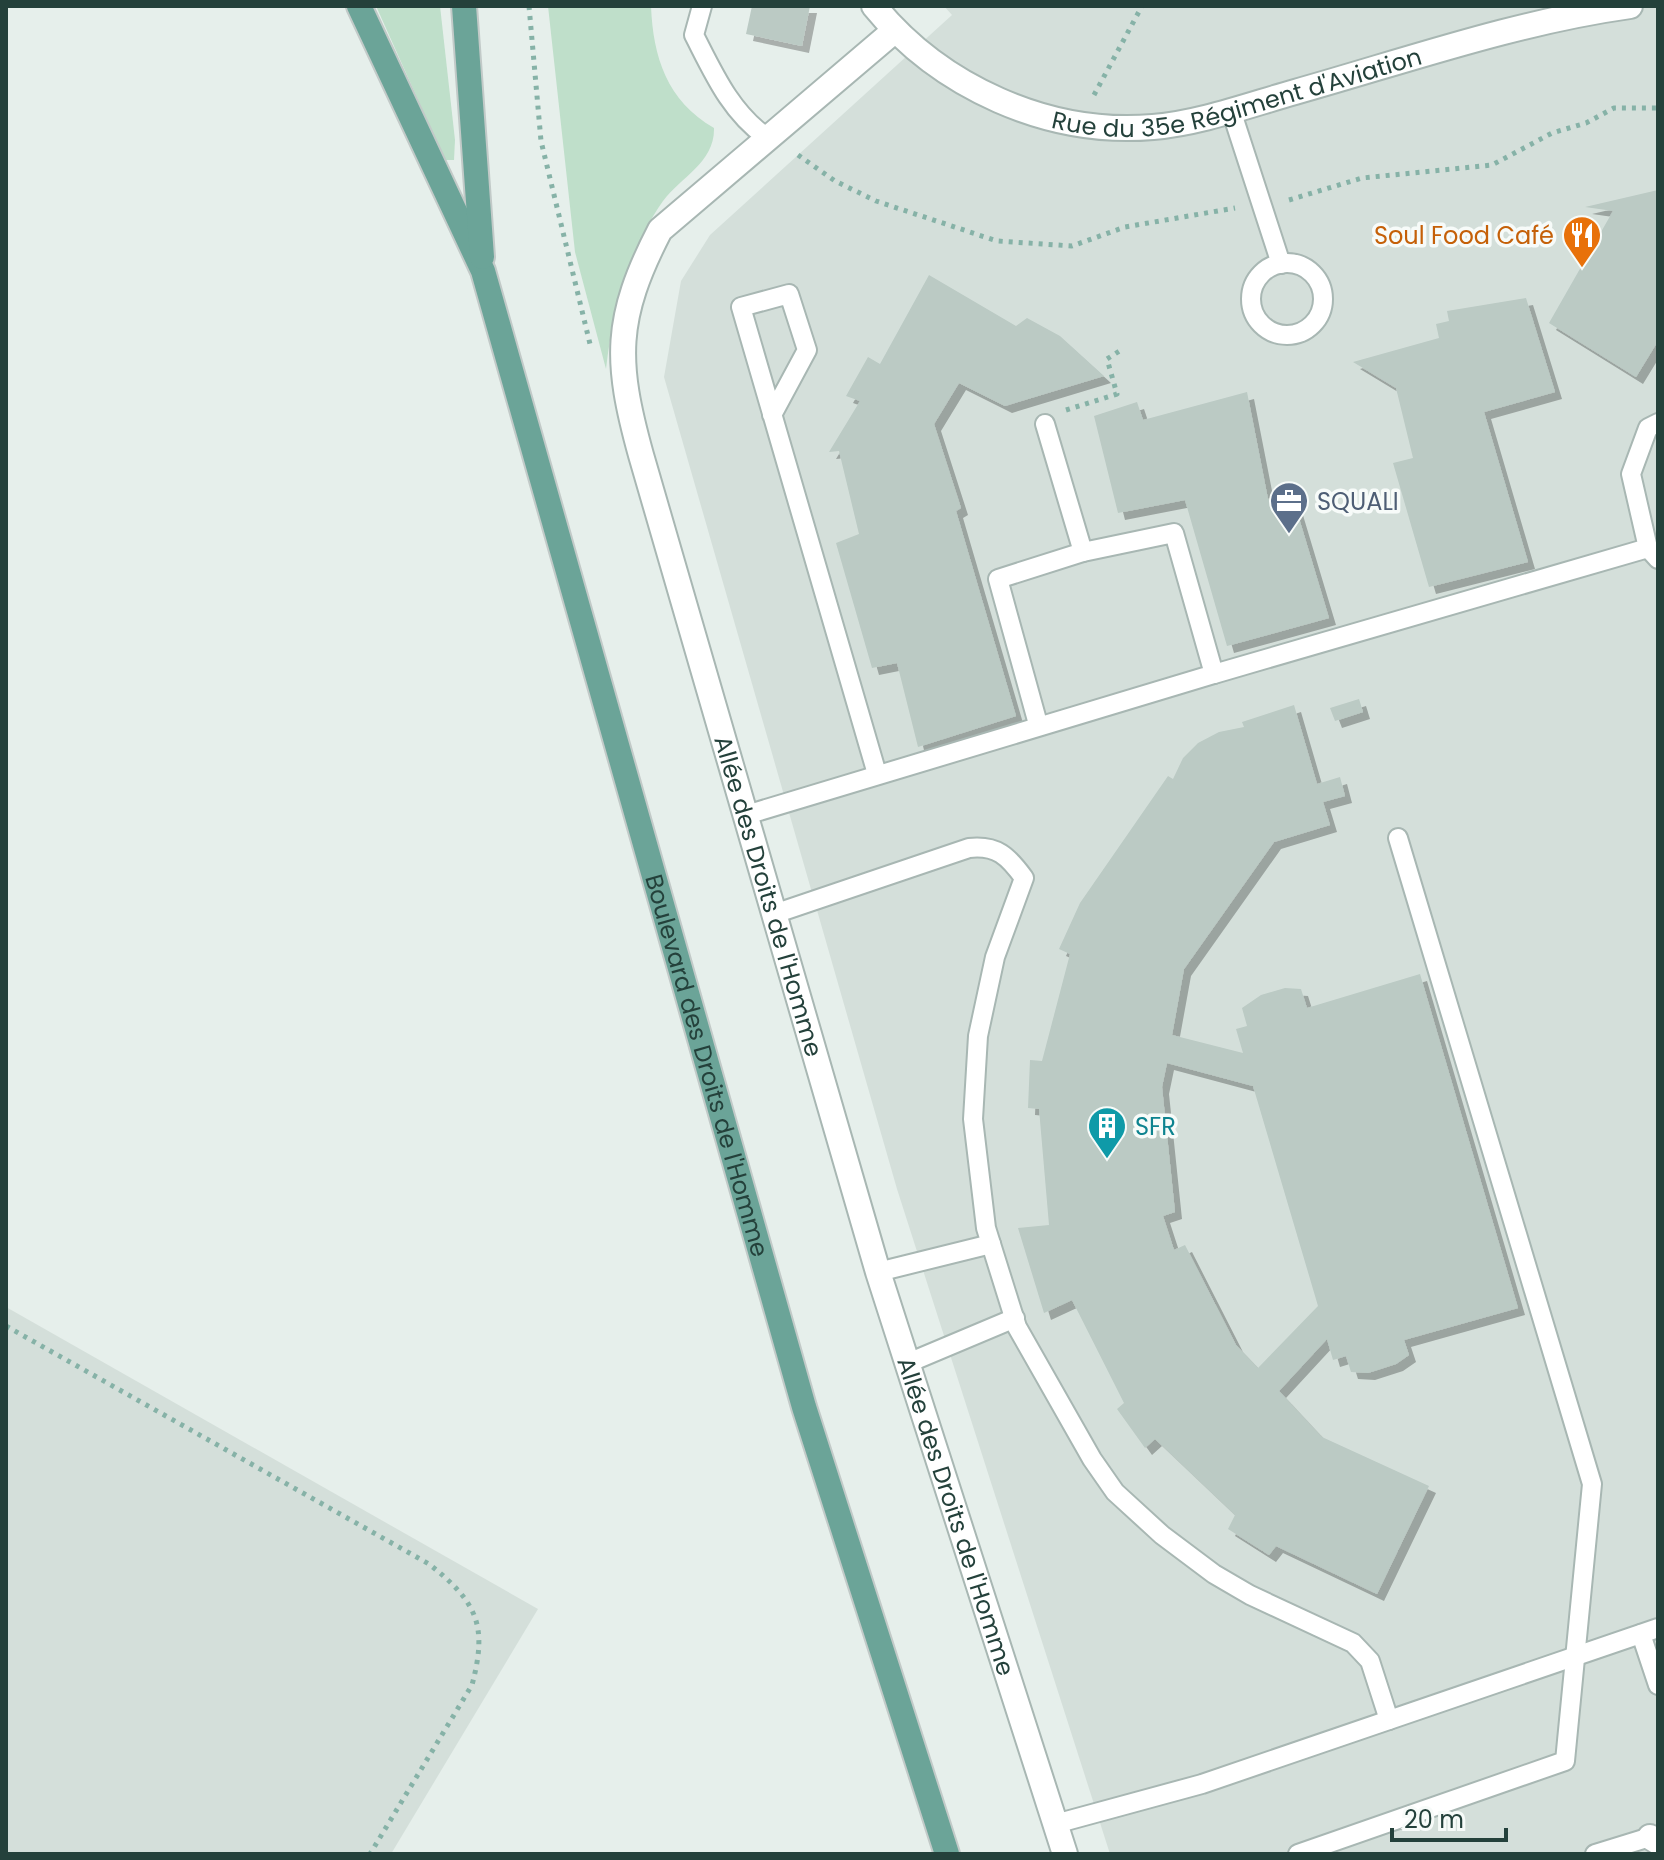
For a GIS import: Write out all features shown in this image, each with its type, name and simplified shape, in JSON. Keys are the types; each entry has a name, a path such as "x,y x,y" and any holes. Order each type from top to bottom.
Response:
{"main road":[{"name":"Boulevard des Droits de l'Homme","path":"359,6 483,271 804,1407 947,1854"},
{"name":"Boulevard des Droits de l'Homme","path":"464,6 483,271"}],"street":[{"name":"Rue du 35e Régiment d'Aviation","path":"874,6 894,31 954,77 1022,111 1083,126 1153,127 1231,110 1572,14 1630,6"},
{"name":"Allée des Droits de l'Homme","path":"894,31 660,230 640,269 620,354 629,414 878,1272 1065,1854"}],"lane":[{"path":"702,6 694,35 722,91 749,125 766,137"},
{"path":"1231,110 1281,264"},
{"path":"1281,264 1301,266 1310,271 1321,288 1319,316 1297,334 1275,333 1265,328 1252,309 1251,297 1260,275 1281,264"},
{"path":"772,415 807,350 789,294 741,307 772,415 877,774"},
{"path":"746,815 1038,724 1653,553 1631,474 1648,428 1658,423"},
{"path":"1045,424 1083,552"},
{"path":"1038,724 998,579 1083,552 1174,533 1214,674"},
{"path":"1298,1854 1565,1761 1576,1656 1592,1484 1398,838"},
{"path":"774,914 969,848 988,846 1003,852 1024,878 995,957 978,1036 973,1119 991,1244 1015,1318 1092,1459 1115,1492 1214,1574 1275,1608 1353,1643 1370,1661 1389,1720"},
{"path":"878,1272 991,1244"},
{"path":"908,1363 1015,1318"},
{"path":"1055,1824 1202,1784 1650,1631 1658,1685"},
{"path":"1595,1854 1654,1839"}],"path":[{"path":"1083,126 1100,78 1142,6"},
{"path":"766,137 835,181 876,201 997,241 1072,246 1125,227 1303,198 1362,178 1492,165 1552,133 1586,123 1614,108 1658,108"},
{"path":"1045,424 1047,416 1117,394 1107,359 1121,350"},
{"path":"6,1326 429,1564 458,1587 472,1607 481,1632 480,1656 472,1685 370,1854"}],"shaded area":[{"path":"944,6 1658,6 1658,1854 1110,1854 897,1189 664,377 681,281 710,235 952,15"},
{"path":"6,1307 538,1609 391,1854 6,1854"}],"green space":[{"path":"376,6 440,6 455,140 454,160 445,160"},
{"path":"548,6 651,6 655,43 666,76 685,105 714,128 713,140 703,160 663,201 631,260 613,324 606,369 575,252"}],"building":[{"path":"752,6 810,6 802,46 746,34"},
{"path":"1658,190 1658,341 1636,377 1549,323 1613,211 1585,207"},
{"path":"929,275 1016,326 1027,318 1060,336 1104,376 1005,406 959,383 934,424 961,508 956,511 1016,716 918,747 897,663 872,668 836,543 859,534 839,451 829,452 860,401 846,396 868,357 880,364"},
{"path":"1526,298 1555,392 1484,412 1528,562 1429,587 1393,463 1413,458 1396,388 1353,362 1439,338 1436,324 1449,321 1447,311"},
{"path":"1247,392 1268,499 1292,495 1329,618 1227,646 1185,500 1118,513 1094,416 1137,402 1143,420"},
{"path":"1359,699 1363,712 1335,721 1330,708"},
{"name":"SFR","path":"1294,705 1317,784 1340,777 1345,796 1323,802 1330,825 1274,842 1184,969 1172,1035 1243,1053 1236,1029 1247,1026 1242,1008 1261,995 1285,988 1301,989 1307,1008 1420,974 1518,1308 1404,1340 1409,1355 1396,1364 1368,1373 1351,1372 1346,1356 1333,1360 1327,1339 1279,1391 1322,1437 1429,1486 1377,1594 1276,1546 1269,1555 1228,1529 1235,1515 1155,1439 1145,1448 1117,1409 1124,1403 1072,1300 1044,1313 1018,1228 1049,1225 1039,1109 1028,1108 1030,1060 1042,1061 1070,954 1059,949 1080,903 1168,776 1173,779 1183,758 1198,743 1219,732 1244,727 1242,722","holes":["1167,1063 1253,1086 1318,1306 1258,1368 1236,1345 1185,1245 1174,1250 1163,1216 1175,1212 1162,1087"]}],"place":[{"name":"Soul Food Café","path":"1582,269"},
{"name":"SQUALI","path":"1289,535"},
{"name":"SFR","path":"1107,1160"}]}
